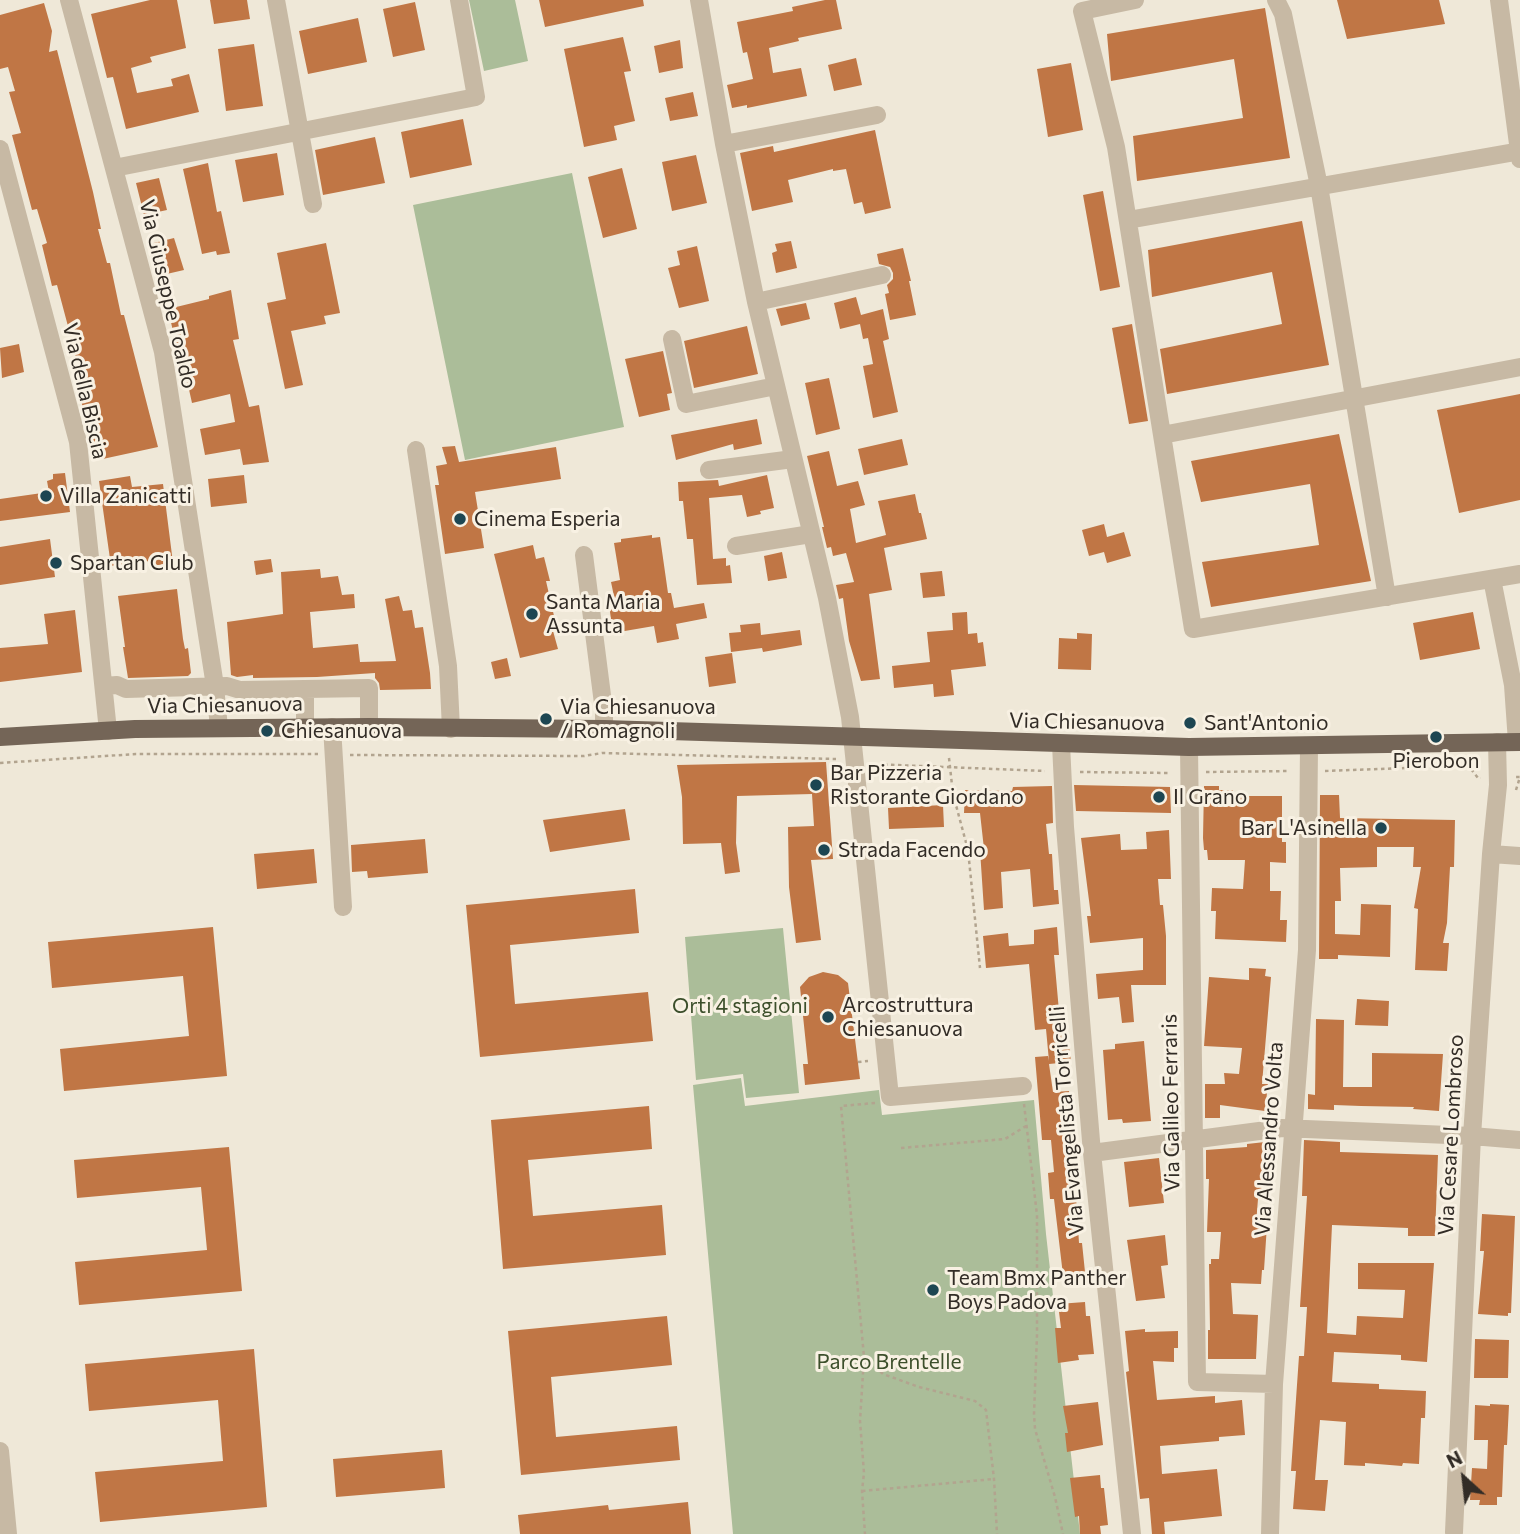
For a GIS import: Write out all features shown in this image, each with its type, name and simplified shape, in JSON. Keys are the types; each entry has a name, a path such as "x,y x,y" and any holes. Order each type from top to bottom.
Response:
{"main road":[{"name":"Via Chiesanuova","path":"0,737 108,731 369,727 604,729 1189,747 1518,742"}],"street":[{"name":"Via Giuseppe Toaldo","path":"69,0 163,352 219,728"},
{"path":"276,0 313,204"},
{"path":"114,168 476,97 459,0"},
{"path":"699,0 724,144 756,302 827,598 853,737 890,1097 1023,1086"},
{"path":"1135,0 1082,10 1116,146 1193,629 1520,574"},
{"path":"1276,0 1283,13 1320,186 1387,597"},
{"path":"1128,220 1520,154 1499,0"},
{"path":"724,144 877,115"},
{"name":"Via della Biscia","path":"0,149 78,442 108,731"},
{"path":"756,302 882,275"},
{"path":"672,339 686,404 776,386"},
{"path":"1162,435 1520,367"},
{"path":"416,450 445,641 452,729"},
{"path":"709,470 793,459"},
{"path":"736,546 811,534"},
{"path":"584,555 604,729"},
{"name":"Via Chiesanuova","path":"1492,579 1513,685 1518,742"},
{"path":"104,686 227,686 240,691 369,688 369,727"},
{"path":"305,727 306,690"},
{"path":"332,727 343,907"},
{"name":"Via Cesare Lombroso","path":"1454,1532 1472,1136 1498,785 1497,742"},
{"name":"Via Evangelista Torricelli","path":"1061,744 1067,854 1093,1153 1132,1534"},
{"name":"Via Galileo Ferraris","path":"1189,747 1197,1382 1274,1384"},
{"name":"Via Alessandro Volta","path":"1270,1534 1274,1384 1307,950 1309,747"},
{"path":"1491,853 1520,856"},
{"path":"1093,1153 1282,1128 1520,1140"},
{"path":"0,1451 8,1534"}],"path":[{"path":"950,741 948,766 968,850 980,968"},
{"path":"364,755 584,756 602,753 841,759"},
{"path":"0,763 136,754 309,754"},
{"path":"866,763 1051,772"},
{"path":"1322,771 1464,766 1471,769 1478,778"},
{"path":"1200,772 1293,771"},
{"path":"1073,772 1177,773"},
{"path":"858,1062 874,1060"},
{"path":"1023,1086 1038,1227 1035,1429 1063,1534"},
{"path":"865,1534 860,1421 864,1357 841,1106 885,1102 890,1097"},
{"path":"901,1148 1005,1139 1026,1126"},
{"path":"864,1357 883,1374 981,1404 988,1417 996,1534"},
{"path":"862,1492 994,1479"}],"green space":[{"path":"469,0 515,0 528,61 484,71"},
{"path":"572,173 624,427 465,460 413,205"},
{"name":"Orti 4 stagioni","path":"783,928 799,1093 746,1098 743,1074 696,1080 685,937"},
{"name":"Parco Brentelle","path":"741,1078 745,1106 879,1090 882,1115 1034,1100 1046,1234 1080,1534 733,1534 693,1085"}],"building":[{"path":"150,0 177,0 186,48 150,57 152,62 131,68 137,93 173,86 171,79 189,74 199,112 126,129 113,77 107,78 91,14"},
{"path":"210,0 247,0 250,19 214,24"},
{"path":"539,0 643,0 644,6 545,27"},
{"path":"836,0 842,29 798,38 799,41 769,48 773,73 801,68 807,96 747,108 747,105 732,108 727,85 753,79 747,52 743,53 737,22 793,11 792,7"},
{"path":"1337,0 1439,0 1445,24 1347,39"},
{"path":"415,2 425,50 393,57 383,9"},
{"path":"44,3 52,31 49,52 57,50 93,192 101,229 98,229 107,263 110,263 121,315 124,315 158,447 98,460 72,363 77,362 69,330 57,285 52,286 42,245 47,243 37,209 32,210 12,135 21,133 9,92 15,91 8,67 0,69 0,15"},
{"path":"1265,8 1290,158 1137,181 1133,136 1243,118 1234,59 1111,81 1107,34"},
{"path":"358,18 367,62 308,74 299,31"},
{"path":"623,37 631,71 624,72 635,121 614,126 617,140 584,147 564,49"},
{"path":"680,40 683,68 659,73 654,46"},
{"path":"254,44 263,106 226,111 218,49"},
{"path":"856,58 862,85 834,91 828,65"},
{"path":"1071,63 1083,130 1048,137 1037,69"},
{"path":"693,92 698,116 670,121 665,98"},
{"path":"463,119 472,165 410,178 401,132"},
{"path":"875,130 891,208 865,214 862,202 854,204 846,169 833,169 788,180 793,202 752,211 740,153 773,146 774,152"},
{"path":"375,137 385,183 323,195 315,150"},
{"path":"277,153 284,195 243,202 235,160"},
{"path":"696,155 707,203 672,211 662,162"},
{"path":"208,163 217,212 221,211 230,253 217,255 216,251 202,254 183,169"},
{"path":"622,168 637,229 603,238 588,177"},
{"path":"159,178 167,210 144,215 136,183"},
{"path":"1103,191 1120,287 1100,291 1083,195"},
{"path":"1302,221 1329,365 1167,394 1160,349 1282,324 1272,272 1152,297 1148,250"},
{"path":"174,238 184,270 158,276 150,244"},
{"path":"791,241 797,268 776,273 772,253 777,251 775,244"},
{"path":"326,243 340,313 324,316 326,324 291,331 303,385 285,389 267,303 286,299 277,253"},
{"path":"697,246 709,301 679,308 668,268 680,265 677,251"},
{"path":"903,248 916,315 890,320 885,294 889,293 887,285 893,279 893,273 890,267 879,264 877,254"},
{"path":"231,290 239,339 233,340 249,407 259,405 269,462 243,465 240,449 205,455 200,429 235,422 230,394 192,403 186,376 193,375 186,347 177,349 168,309 209,299 209,296"},
{"path":"856,297 861,315 883,309 889,339 883,341 898,412 873,418 863,366 873,364 868,338 863,339 860,324 840,329 834,303"},
{"path":"806,303 810,319 781,326 776,309"},
{"path":"1132,324 1148,421 1129,424 1112,328"},
{"path":"747,326 758,374 694,388 684,341"},
{"path":"19,344 24,372 2,378 0,348"},
{"path":"663,351 672,393 667,394 670,410 639,417 625,359"},
{"path":"829,378 840,429 816,435 805,383"},
{"path":"1520,394 1520,500 1459,513 1437,410"},
{"path":"757,419 762,444 734,450 733,444 676,460 671,435"},
{"path":"1339,434 1371,581 1211,607 1202,562 1319,545 1310,484 1201,502 1191,461"},
{"path":"902,439 908,465 864,475 858,449"},
{"name":"Cinema Esperia","path":"455,446 459,462 556,447 561,479 475,492 484,548 445,554 435,485 439,485 436,466 447,464 442,447"},
{"path":"829,451 837,486 858,481 865,505 850,509 856,543 886,535 878,501 915,494 927,539 884,548 892,590 869,594 880,679 861,681 849,641 843,598 839,599 836,585 854,582 846,553 833,556 831,547 827,548 822,527 807,456"},
{"name":"Villa Zanicatti","path":"65,473 70,512 0,521 0,499 49,492 47,481 53,479 53,474"},
{"path":"244,475 247,503 211,507 208,479"},
{"path":"767,475 774,508 760,511 761,514 747,517 742,495 709,498 713,559 726,558 726,566 730,565 732,583 697,585 693,539 687,539 678,482 718,480 719,486"},
{"path":"130,476 132,487 163,484 173,563 151,566 150,561 111,566 99,481"},
{"path":"1104,524 1107,537 1124,532 1131,556 1107,563 1104,552 1089,556 1082,530"},
{"path":"652,535 652,538 660,537 668,593 671,593 674,608 704,603 707,618 676,624 679,639 657,643 654,626 613,633 609,605 615,601 611,582 620,580 614,543 621,542 621,539"},
{"path":"50,539 55,577 0,585 0,547"},
{"name":"Santa Maria Assunta","path":"533,545 536,559 544,557 550,581 546,581 557,629 553,631 558,649 520,658 494,554"},
{"path":"782,552 787,578 768,581 764,556"},
{"path":"271,559 273,572 256,575 254,561"},
{"path":"320,569 321,578 338,576 342,595 354,594 355,608 310,612 313,648 358,644 360,662 396,661 385,599 399,596 403,611 412,610 415,628 423,627 431,689 380,690 375,673 253,678 253,675 231,675 227,622 283,614 281,572"},
{"path":"942,571 945,596 923,598 920,573"},
{"path":"177,589 183,639 185,649 188,648 191,673 188,676 128,678 118,596"},
{"path":"75,610 82,672 0,682 0,648 48,644 44,614"},
{"path":"967,612 968,634 977,633 978,643 983,642 986,666 951,670 954,695 934,697 933,684 894,688 892,666 930,662 927,632 953,630 952,613"},
{"path":"1473,612 1480,649 1420,660 1413,623"},
{"path":"760,623 761,635 800,630 802,645 763,652 762,648 731,652 729,633 741,632 740,625"},
{"path":"1077,633 1092,634 1091,670 1058,669 1059,638 1077,639"},
{"path":"732,653 736,683 709,687 705,657"},
{"path":"507,658 511,676 495,679 491,662"},
{"path":"826,762 833,859 811,860 821,940 796,943 789,887 788,827 814,826 812,794 737,796 736,843 740,872 725,874 721,843 683,844 682,797 677,765"},
{"path":"1074,785 1170,787 1171,813 1076,811"},
{"path":"1052,786 1053,823 1046,824 1049,854 1052,854 1054,890 1058,890 1059,904 1033,907 1030,869 1001,872 1003,908 984,910 980,850 984,849 980,813 964,813 965,790 1012,791 1013,787"},
{"path":"1204,786 1233,790 1233,796 1282,796 1282,842 1286,842 1286,863 1270,862 1270,891 1281,891 1280,920 1287,920 1286,942 1215,939 1216,911 1211,911 1212,888 1243,889 1245,860 1208,860 1203,838"},
{"path":"1320,795 1339,795 1340,818 1455,820 1454,867 1450,867 1447,923 1443,943 1449,943 1447,971 1415,970 1418,909 1414,908 1421,867 1413,867 1414,847 1377,847 1377,867 1340,868 1341,901 1335,901 1335,934 1360,935 1361,904 1391,905 1390,957 1338,955 1338,959 1319,959"},
{"path":"943,805 944,827 889,829 888,808"},
{"path":"625,809 630,840 550,852 543,820"},
{"path":"1169,830 1171,879 1158,879 1166,936 1166,985 1131,985 1134,1022 1122,1023 1119,997 1098,999 1096,974 1143,970 1143,938 1090,943 1087,916 1091,916 1081,838 1120,834 1121,850 1147,849 1146,832"},
{"path":"425,839 428,873 368,878 367,871 352,872 351,845"},
{"path":"314,849 317,883 257,889 254,854"},
{"path":"635,889 639,933 510,945 515,1004 648,992 653,1041 480,1057 466,905"},
{"path":"213,927 227,1076 64,1091 60,1049 189,1036 183,976 52,988 48,942"},
{"path":"1057,927 1059,955 1054,955 1062,1045 1069,1045 1071,1062 1049,1064 1053,1092 1069,1091 1072,1152 1076,1151 1079,1181 1075,1181 1079,1243 1082,1243 1085,1272 1063,1275 1054,1199 1050,1199 1048,1173 1054,1172 1051,1140 1042,1140 1035,1057 1048,1056 1049,1061 1046,1029 1035,1030 1029,964 986,968 983,936 1008,933 1009,946 1034,944 1034,930"},
{"path":"1249,968 1266,969 1265,976 1271,977 1262,1084 1268,1084 1265,1111 1220,1105 1220,1118 1205,1118 1205,1084 1225,1084 1224,1073 1239,1074 1242,1048 1204,1046 1209,977 1249,980"},
{"name":"Arcostruttura Chiesanuova","path":"823,972 838,975 848,983 860,1079 805,1085 803,1064 808,1064 800,987 809,977"},
{"path":"1357,999 1389,1001 1388,1026 1355,1025"},
{"path":"1316,1019 1344,1020 1343,1087 1372,1087 1372,1053 1443,1054 1439,1111 1413,1109 1414,1107 1334,1105 1334,1110 1308,1109 1308,1094 1315,1095"},
{"path":"1144,1041 1151,1121 1123,1123 1122,1119 1108,1120 1103,1050 1115,1049 1115,1044"},
{"path":"649,1106 652,1149 528,1160 533,1216 662,1205 666,1255 503,1269 491,1120"},
{"path":"1304,1140 1340,1142 1340,1152 1438,1155 1435,1236 1408,1236 1408,1228 1332,1225 1327,1333 1356,1335 1357,1316 1403,1318 1405,1290 1358,1289 1358,1263 1434,1263 1427,1362 1401,1360 1401,1355 1334,1352 1332,1382 1379,1384 1379,1389 1426,1391 1425,1418 1421,1418 1419,1464 1344,1465 1346,1422 1320,1420 1315,1480 1328,1480 1325,1511 1293,1509 1296,1471 1291,1471 1299,1356 1304,1356 1307,1307 1300,1307 1307,1196 1302,1196"},
{"path":"1273,1142 1272,1172 1264,1171 1262,1199 1258,1199 1256,1224 1267,1225 1261,1284 1231,1283 1233,1314 1258,1315 1256,1359 1208,1359 1209,1264 1211,1259 1219,1259 1221,1232 1207,1232 1209,1179 1206,1179 1206,1150 1247,1147 1247,1144"},
{"path":"229,1147 242,1291 79,1305 75,1262 207,1250 201,1187 77,1198 74,1160"},
{"path":"1159,1158 1164,1203 1129,1207 1124,1162"},
{"path":"1482,1214 1515,1216 1511,1313 1508,1313 1508,1316 1478,1314 1484,1251 1480,1251"},
{"path":"1165,1235 1168,1265 1161,1266 1165,1298 1136,1301 1127,1240"},
{"path":"1085,1302 1086,1316 1090,1316 1094,1354 1078,1355 1079,1360 1058,1363 1055,1328 1061,1328 1058,1304"},
{"path":"667,1316 672,1365 551,1377 556,1437 677,1426 680,1460 521,1475 508,1331"},
{"path":"1145,1329 1145,1332 1178,1331 1178,1348 1174,1348 1174,1362 1153,1361 1157,1400 1215,1396 1215,1403 1242,1400 1245,1435 1219,1437 1219,1441 1160,1446 1162,1474 1217,1469 1222,1516 1164,1522 1165,1534 1152,1534 1149,1498 1140,1499 1126,1372 1129,1371 1125,1331"},
{"path":"1475,1339 1509,1340 1508,1378 1474,1378"},
{"path":"254,1349 267,1507 100,1522 95,1472 223,1461 218,1400 89,1411 85,1364"},
{"path":"1098,1402 1103,1445 1067,1452 1065,1433 1068,1433 1063,1406"},
{"path":"1475,1405 1509,1405 1502,1497 1497,1497 1497,1505 1479,1505 1480,1500 1470,1500 1472,1468 1487,1469 1488,1440 1474,1440"},
{"path":"442,1450 445,1488 336,1497 333,1459"},
{"path":"1100,1475 1108,1525 1100,1526 1101,1534 1080,1534 1079,1516 1075,1517 1070,1478"},
{"path":"688,1502 691,1534 520,1534 518,1515 608,1505 609,1510"}],"place":[{"name":"Villa Zanicatti","path":"46,496"},
{"name":"Cinema Esperia","path":"460,519"},
{"name":"Spartan Club","path":"56,563"},
{"name":"Santa Maria Assunta","path":"532,614"},
{"name":"Via Chiesanuova / Romagnoli","path":"546,719"},
{"name":"Sant'Antonio","path":"1190,723"},
{"name":"Chiesanuova","path":"267,731"},
{"name":"Pierobon","path":"1436,737"},
{"name":"Bar Pizzeria Ristorante Giordano","path":"816,785"},
{"name":"Il Grano","path":"1159,797"},
{"name":"Bar L'Asinella","path":"1381,828"},
{"name":"Strada Facendo","path":"824,850"},
{"name":"Arcostruttura Chiesanuova","path":"828,1017"},
{"name":"Team Bmx Panther Boys Padova","path":"933,1290"}]}
